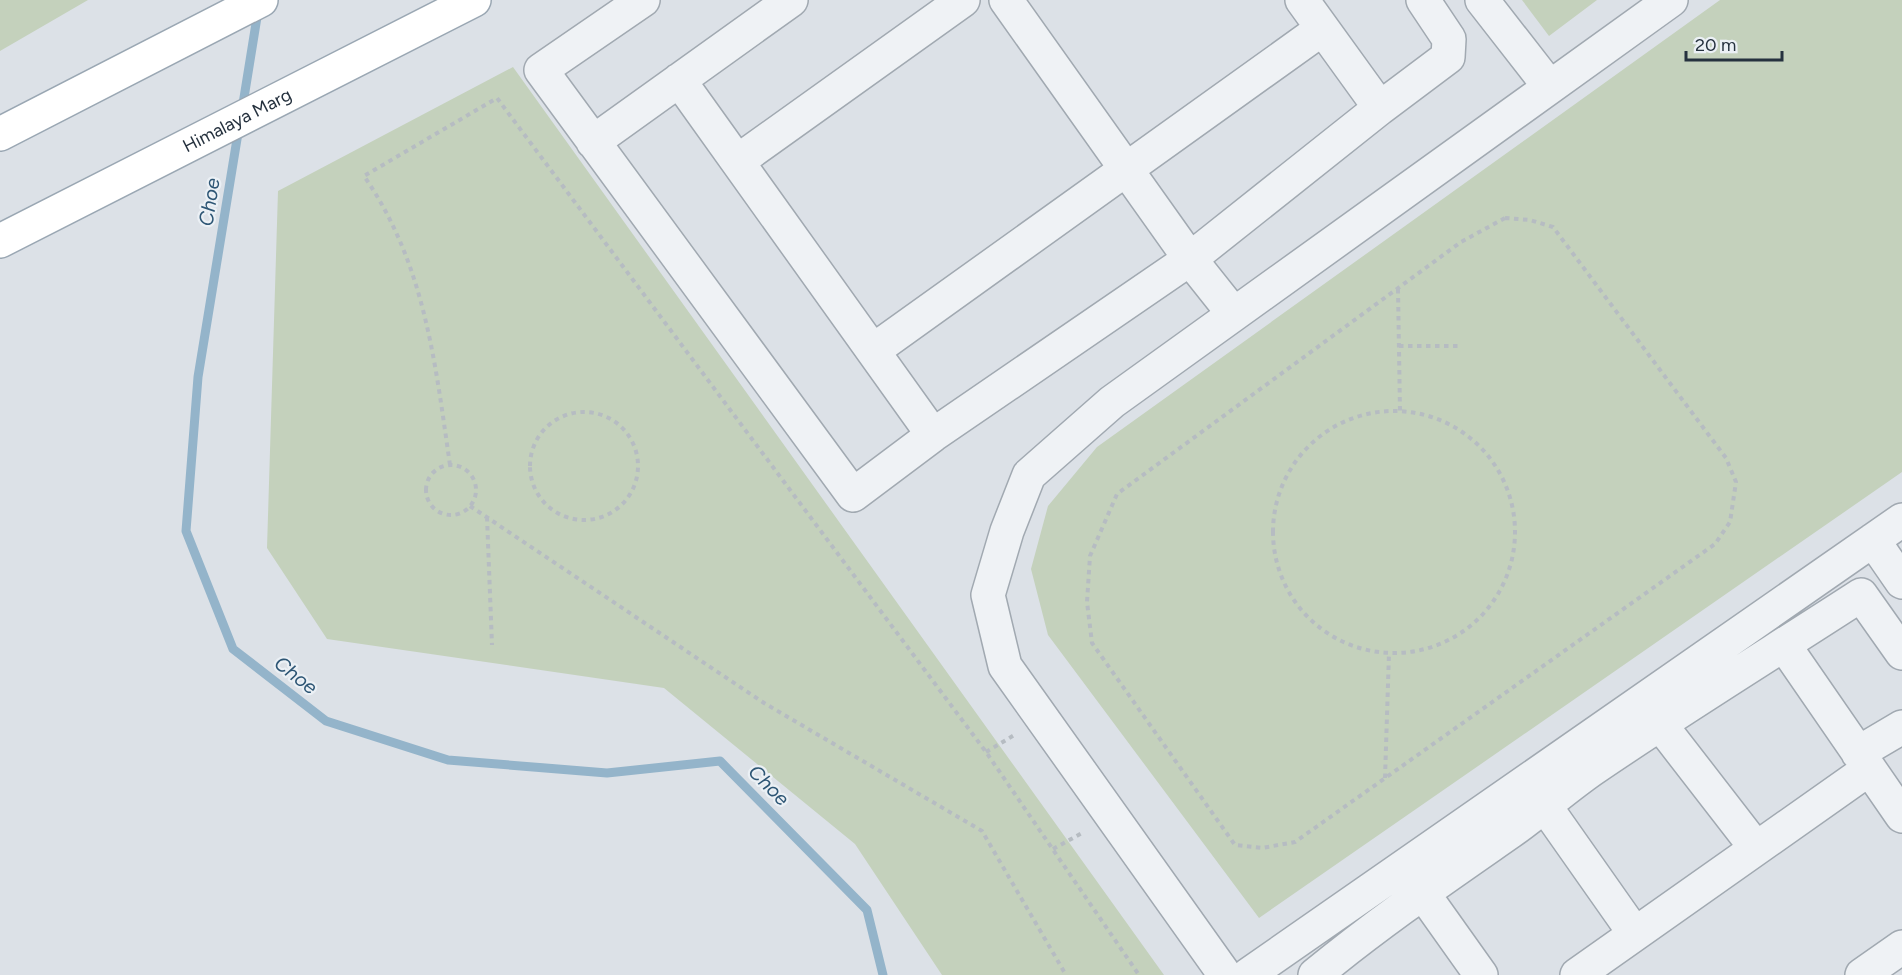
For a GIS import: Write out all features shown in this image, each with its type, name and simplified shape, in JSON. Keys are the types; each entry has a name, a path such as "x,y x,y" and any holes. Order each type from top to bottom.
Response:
{"main road":[{"path":"0,134 261,0"},
{"name":"Himalaya Marg","path":"0,241 474,0"}],"street":[{"path":"643,0 541,70 853,495 933,435 1190,259 1448,57 1449,39 1423,0"},
{"path":"592,142 791,0"},
{"path":"738,161 963,0"},
{"path":"1006,0 1128,168 1190,259 1233,313"},
{"path":"1302,0 1380,108"},
{"path":"1482,0 1549,86"},
{"path":"1225,975 1005,666 988,595 1007,531 1029,475 1113,402 1233,313 1671,0"},
{"path":"874,350 1322,29"},
{"path":"679,80 933,435"},
{"path":"1248,975 1902,520"},
{"path":"1873,540 1902,582"},
{"path":"1315,975 1422,892 1545,806 1594,767 1861,595 1902,653"},
{"path":"1784,645 1902,816"},
{"path":"1660,724 1756,848"},
{"path":"1577,975 1756,848 1864,761 1902,727"},
{"path":"1545,806 1635,934"},
{"path":"1422,892 1481,975"},
{"path":"1862,975 1902,947"}],"path":[{"path":"450,465 432,347 420,294 406,253 385,207 364,176 497,98 986,752 1139,975"},
{"path":"1505,218 1530,220 1553,227 1726,458 1736,482 1730,522 1715,544 1385,779 1295,842 1262,848 1236,845 1092,643 1087,602 1090,556 1117,494 1461,243 1505,218"},
{"path":"1398,289 1400,411"},
{"path":"1399,346 1459,346"},
{"path":"1400,411 1438,419 1472,439 1497,468 1513,504 1515,543 1506,580 1485,613 1455,637 1418,651 1389,653 1347,644 1317,627 1294,602 1278,572 1272,539 1275,505 1287,473 1307,446 1334,426 1366,414 1400,411"},
{"path":"573,412 590,412 606,416 622,427 633,442 638,460 637,479 630,496 616,510 599,518 581,520 562,516 546,505 536,492 530,476 530,459 534,443 544,429 557,418 573,412"},
{"path":"450,465 465,470 475,482 476,491 470,506 456,514 448,514 433,508 428,501 426,484 429,476 442,466 450,465"},
{"path":"470,506 764,704 982,831 1066,975"},
{"path":"487,517 492,645"},
{"path":"1385,779 1389,653"}],"green space":[{"path":"0,0 88,0 0,51"},
{"path":"1522,0 1597,0 1549,36"},
{"path":"1720,0 1902,0 1902,472 1259,918 1048,635 1031,569 1048,506 1097,447"},
{"path":"513,67 1164,975 942,975 855,844 664,688 327,639 267,548 278,191"}],"waterway":[{"name":"Choe","path":"242,110 258,11"},
{"name":"Choe","path":"239,127 198,377 186,531 233,649 326,721 448,760 607,773 720,761 867,910 883,975"}]}
